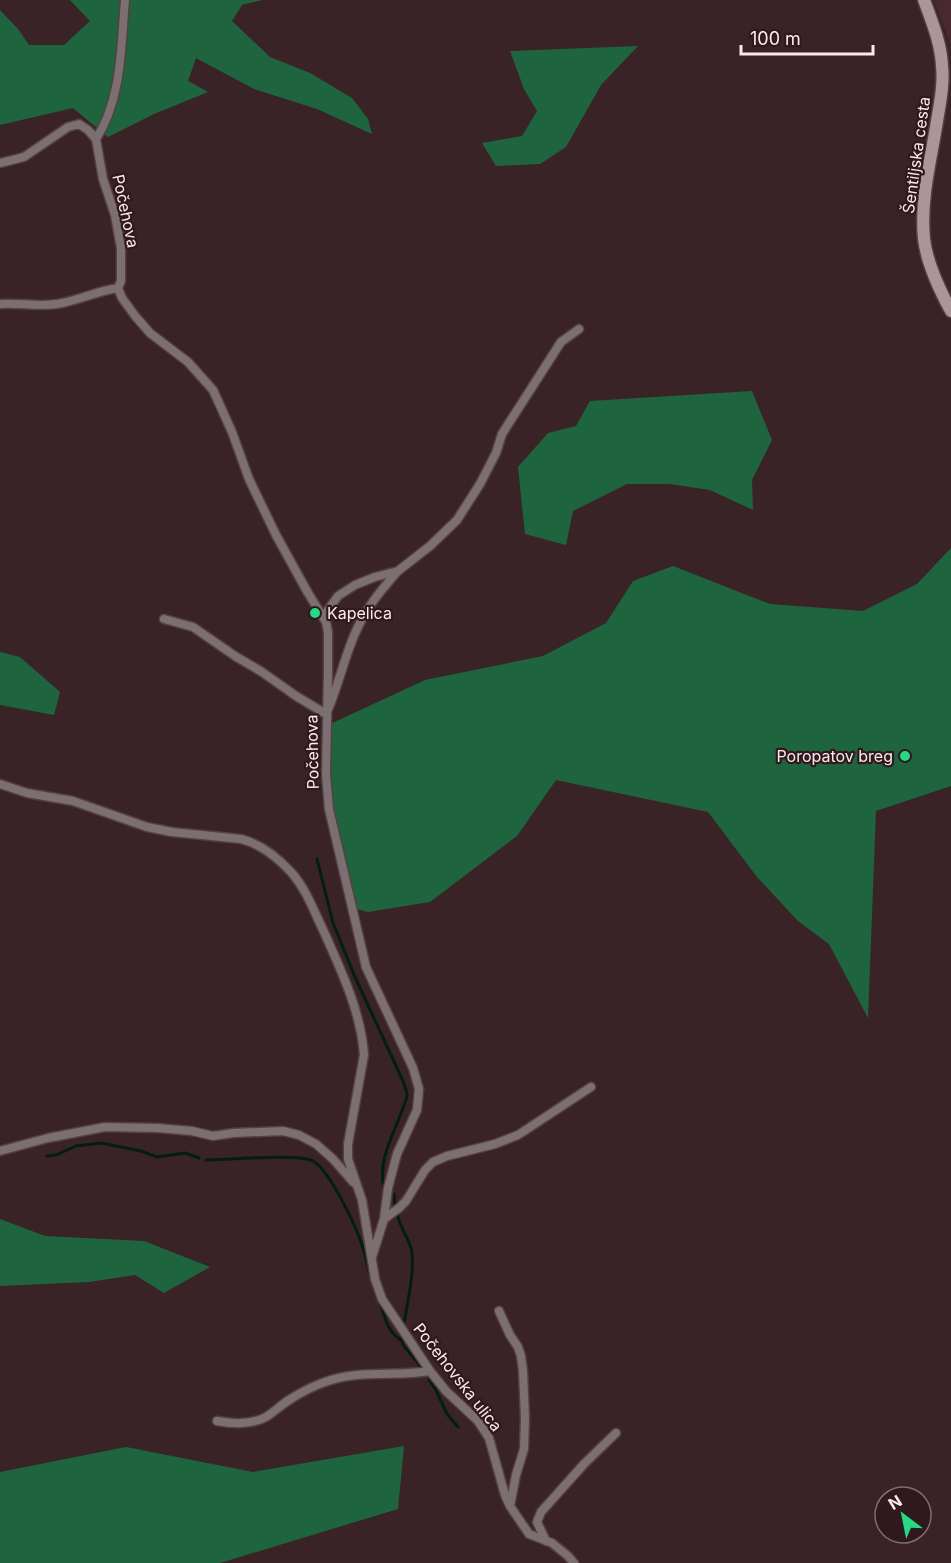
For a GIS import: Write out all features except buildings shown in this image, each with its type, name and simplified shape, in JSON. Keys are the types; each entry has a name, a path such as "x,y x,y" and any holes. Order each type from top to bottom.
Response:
{"street":[{"path":"0,164 24,157 68,127 79,124 96,139 109,111 117,79 125,0"},
{"name":"Šentiljska cesta","path":"924,0 938,40 942,87 927,173 923,211 924,240 930,266 951,311"},
{"name":"Počehova","path":"96,139 103,178 115,215 121,248 121,281 118,288 143,325 188,362 213,390 249,478 276,535 323,617 328,632 326,714 328,809 366,967 413,1068 419,1089 417,1110 398,1154 388,1188 384,1219 372,1257"},
{"path":"0,304 61,304 118,288"},
{"path":"164,619 193,627 326,714 335,695 361,620 398,572 430,546 457,519 480,484 496,453 502,434 561,342 579,329"},
{"path":"323,617 338,596 355,585 375,577 398,572"},
{"path":"0,784 27,793 73,801 172,832 252,842 272,854 291,872 306,893 334,953 363,1040 364,1054 348,1144 348,1159 356,1185"},
{"path":"384,1219 406,1201 425,1170 433,1162 518,1135 591,1088"},
{"path":"0,1151 83,1130 105,1127 158,1128 192,1131 213,1136 283,1131 299,1135 316,1144 356,1185"},
{"name":"Počehovska ulica","path":"356,1185 365,1214 375,1279 382,1299 430,1371 446,1391 478,1421 489,1438 510,1506 529,1534 560,1549 574,1563"},
{"path":"499,1311 518,1347 523,1371 524,1449 510,1506"},
{"path":"217,1421 236,1423 258,1420 300,1393 338,1378 364,1373 407,1374 430,1371"},
{"path":"546,1541 537,1522 541,1512 616,1432"}],"shaded area":[{"path":"934,0 951,0 951,46"}],"green space":[{"path":"70,0 262,0 242,5 232,21 270,57 310,73 352,98 368,119 372,134 317,109 254,89 196,58 188,81 208,92 154,114 108,137 73,108 0,125 0,10 29,45 64,45 90,21"},
{"path":"638,46 601,85 566,147 540,164 496,166 482,143 522,136 537,111 524,89 510,51"},
{"path":"752,391 772,440 752,480 753,510 710,490 670,484 627,484 573,511 566,545 525,534 518,467 548,433 576,426 590,401"},
{"path":"951,548 951,786 876,811 868,1018 829,944 798,921 757,877 708,812 556,780 517,836 430,902 368,912 350,907 328,812 326,726 425,680 543,656 606,623 633,581 673,566 770,604 863,611 917,584"},
{"path":"0,652 20,657 60,692 54,715 0,705"},
{"path":"0,1219 45,1236 144,1241 210,1267 164,1293 135,1275 89,1282 0,1286"},
{"path":"404,1446 398,1509 220,1563 0,1563 0,1472 126,1447 253,1472"}],"waterway":[{"path":"317,859 333,923 407,1093 385,1157 382,1178 384,1189"},
{"path":"47,1156 56,1155 76,1146 101,1143 141,1151 157,1157 185,1153 199,1158"},
{"path":"206,1160 294,1157 313,1161 327,1176 348,1213 362,1245 371,1277"},
{"path":"394,1194 395,1205"},
{"path":"398,1216 412,1252 411,1279 404,1323"},
{"path":"379,1300 389,1328 402,1341"},
{"path":"401,1334 403,1345 423,1369"},
{"path":"429,1380 447,1414 458,1427"}],"place":[{"name":"Kapelica","path":"315,613"},
{"name":"Poropatov breg","path":"905,756"}]}
